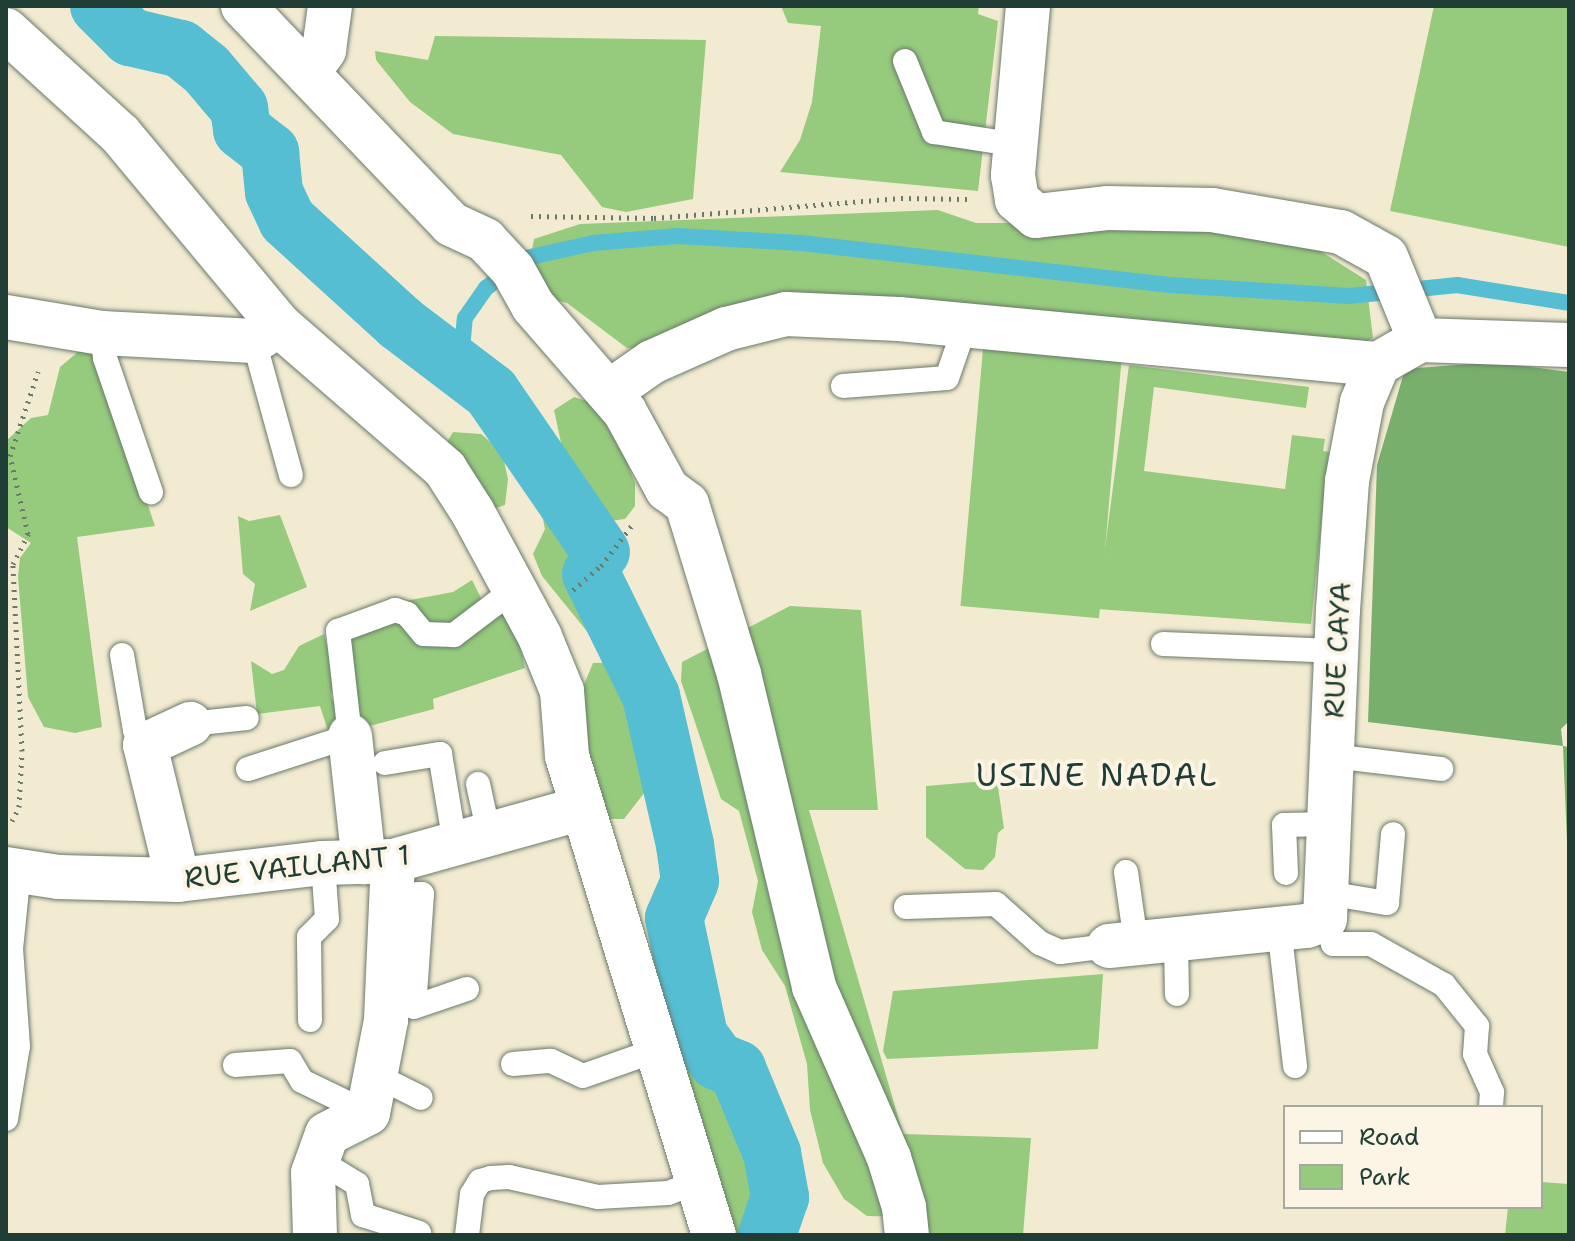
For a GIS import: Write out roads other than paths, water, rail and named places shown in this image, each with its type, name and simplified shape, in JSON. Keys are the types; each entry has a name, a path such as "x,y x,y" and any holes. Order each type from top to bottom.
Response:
{"street":[{"path":"243,6 309,71 451,224 485,240 513,270 533,306 609,392 648,448 667,489 687,504 739,674 814,987 889,1158 904,1207 907,1235"},
{"path":"309,71 324,50 330,6"},
{"path":"1028,6 1017,200 1036,216 1107,208 1212,210 1341,232 1386,257 1420,340"},
{"path":"6,30 120,134 266,333 445,469 494,549 562,691 567,756 713,1235"},
{"path":"609,392 652,362 726,329 786,314 965,326 1378,364 1420,340 1569,345"},
{"path":"14,318 102,333 266,333"},
{"name":"RUE CAYA","path":"1326,906 1335,651 1347,481 1362,402 1378,364"},
{"path":"178,880 145,745 190,724"},
{"path":"315,1235 316,1159 327,1134 372,1094 386,1020 350,736"},
{"name":"RUE VAILLANT 1","path":"10,857 58,877 178,880 368,870 583,808"},
{"path":"1140,942 1307,926 1326,906"}],"lane":[{"path":"905,61 934,132 1018,145"},
{"path":"843,386 947,378 965,326"},
{"path":"102,333 105,358 151,492"},
{"path":"266,333 291,475"},
{"path":"248,769 350,736 338,631 395,610 407,614 424,634 454,635 520,604"},
{"path":"1163,644 1335,651"},
{"path":"122,655 135,730 145,745"},
{"path":"190,724 247,718"},
{"path":"385,763 440,754 472,839"},
{"path":"1332,756 1441,769"},
{"path":"472,839 478,784"},
{"path":"1286,873 1284,825 1329,824"},
{"path":"1393,834 1387,903 1326,906 1333,944 1371,944 1444,985 1477,1026 1475,1054 1492,1092 1491,1105"},
{"path":"6,1119 18,1046 11,949 10,857"},
{"path":"310,1020 309,937 368,870 422,894 414,1007 467,989"},
{"path":"1126,872 1140,942 1177,994"},
{"path":"906,907 996,904 1040,943 1060,952 1140,942"},
{"path":"1279,927 1295,1066"},
{"path":"513,1064 551,1061 583,1076 657,1050"},
{"path":"235,1065 290,1061 302,1081 372,1094 421,1098"},
{"path":"316,1159 357,1184 363,1215 419,1233"},
{"path":"467,1235 472,1194 480,1181 491,1178 509,1177 598,1197 668,1193 698,1182"}],"waterway":[{"path":"99,6 130,37 181,49 206,69 239,108 242,130 270,152 274,192 287,220 400,323 491,392 601,552"},
{"path":"475,380 462,350 465,318 486,288 526,258 593,243 678,236 801,243 1170,285 1349,296 1457,285 1569,303"},
{"path":"591,574 651,696 685,845 690,881 674,918 699,1036 717,1061 737,1069 772,1153 780,1197 767,1235"}],"district":[{"name":"USINE NADAL","path":"1097,775"}]}
